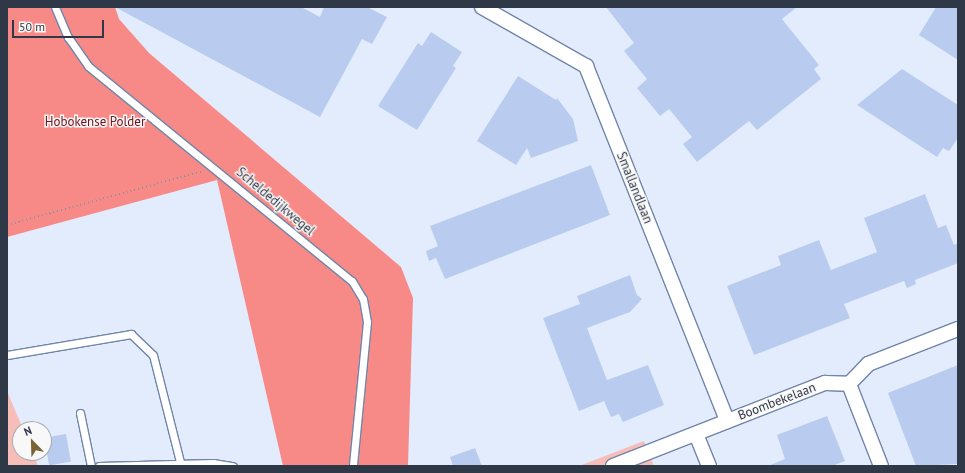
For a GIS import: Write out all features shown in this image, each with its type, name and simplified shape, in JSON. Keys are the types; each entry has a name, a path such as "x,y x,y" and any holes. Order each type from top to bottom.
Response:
{"street":[{"name":"Smallandlaan","path":"482,7 586,66 727,421"},
{"path":"881,466 849,384 868,364 958,329"},
{"name":"Boombekelaan","path":"613,466 826,383 849,384"},
{"path":"696,434 709,466"}],"lane":[{"name":"Scheldedijkwegel","path":"55,7 68,37 88,66 216,168 352,281 363,299 367,322 353,466"},
{"path":"7,355 131,334 153,355 181,465"},
{"path":"80,413 91,466"},
{"path":"99,466 213,463 233,466"}],"path":[{"path":"7,225 216,168"}],"shaded area":[{"path":"7,391 20,421 12,421 12,461 36,461 38,466 7,466"},
{"path":"644,441 654,466 579,466"}],"green space":[{"name":"Hobokense Polder","path":"7,7 115,7 119,19 149,53 401,267 413,298 408,466 283,466 217,180 7,237"}],"building":[{"path":"115,7 301,7 320,17 324,7 367,7 387,17 372,44 362,39 320,117"},
{"path":"606,7 797,7 782,19 819,65 814,69 821,79 757,130 749,121 697,162 683,144 692,137 669,109 660,116 637,88 647,79 624,51 634,43"},
{"path":"936,7 958,7 958,60 919,35"},
{"path":"431,32 462,52 453,66 456,68 417,130 378,106 418,43 422,46"},
{"path":"902,69 958,105 958,138 949,151 943,148 937,157 857,105"},
{"path":"518,76 556,100 557,98 573,119 578,141 531,158 527,148 516,165 477,141"},
{"path":"591,165 610,215 445,279 436,258 429,261 426,251 438,246 430,226"},
{"path":"925,194 938,228 946,225 954,245 958,243 958,263 915,280 916,284 907,288 904,281 844,304 850,318 754,355 727,286 781,265 778,256 819,240 831,270 877,252 864,218"},
{"path":"630,275 637,295 642,299 630,312 587,328 607,380 648,365 664,405 623,422 619,414 611,417 604,401 579,411 543,318 580,304 577,296"},
{"path":"958,365 958,464 916,466 888,393"},
{"path":"827,416 845,461 832,466 768,466 785,459 777,435"},
{"path":"66,434 71,462 49,465 48,461 52,461 52,436"},
{"path":"475,448 482,466 453,466 450,457"}]}
